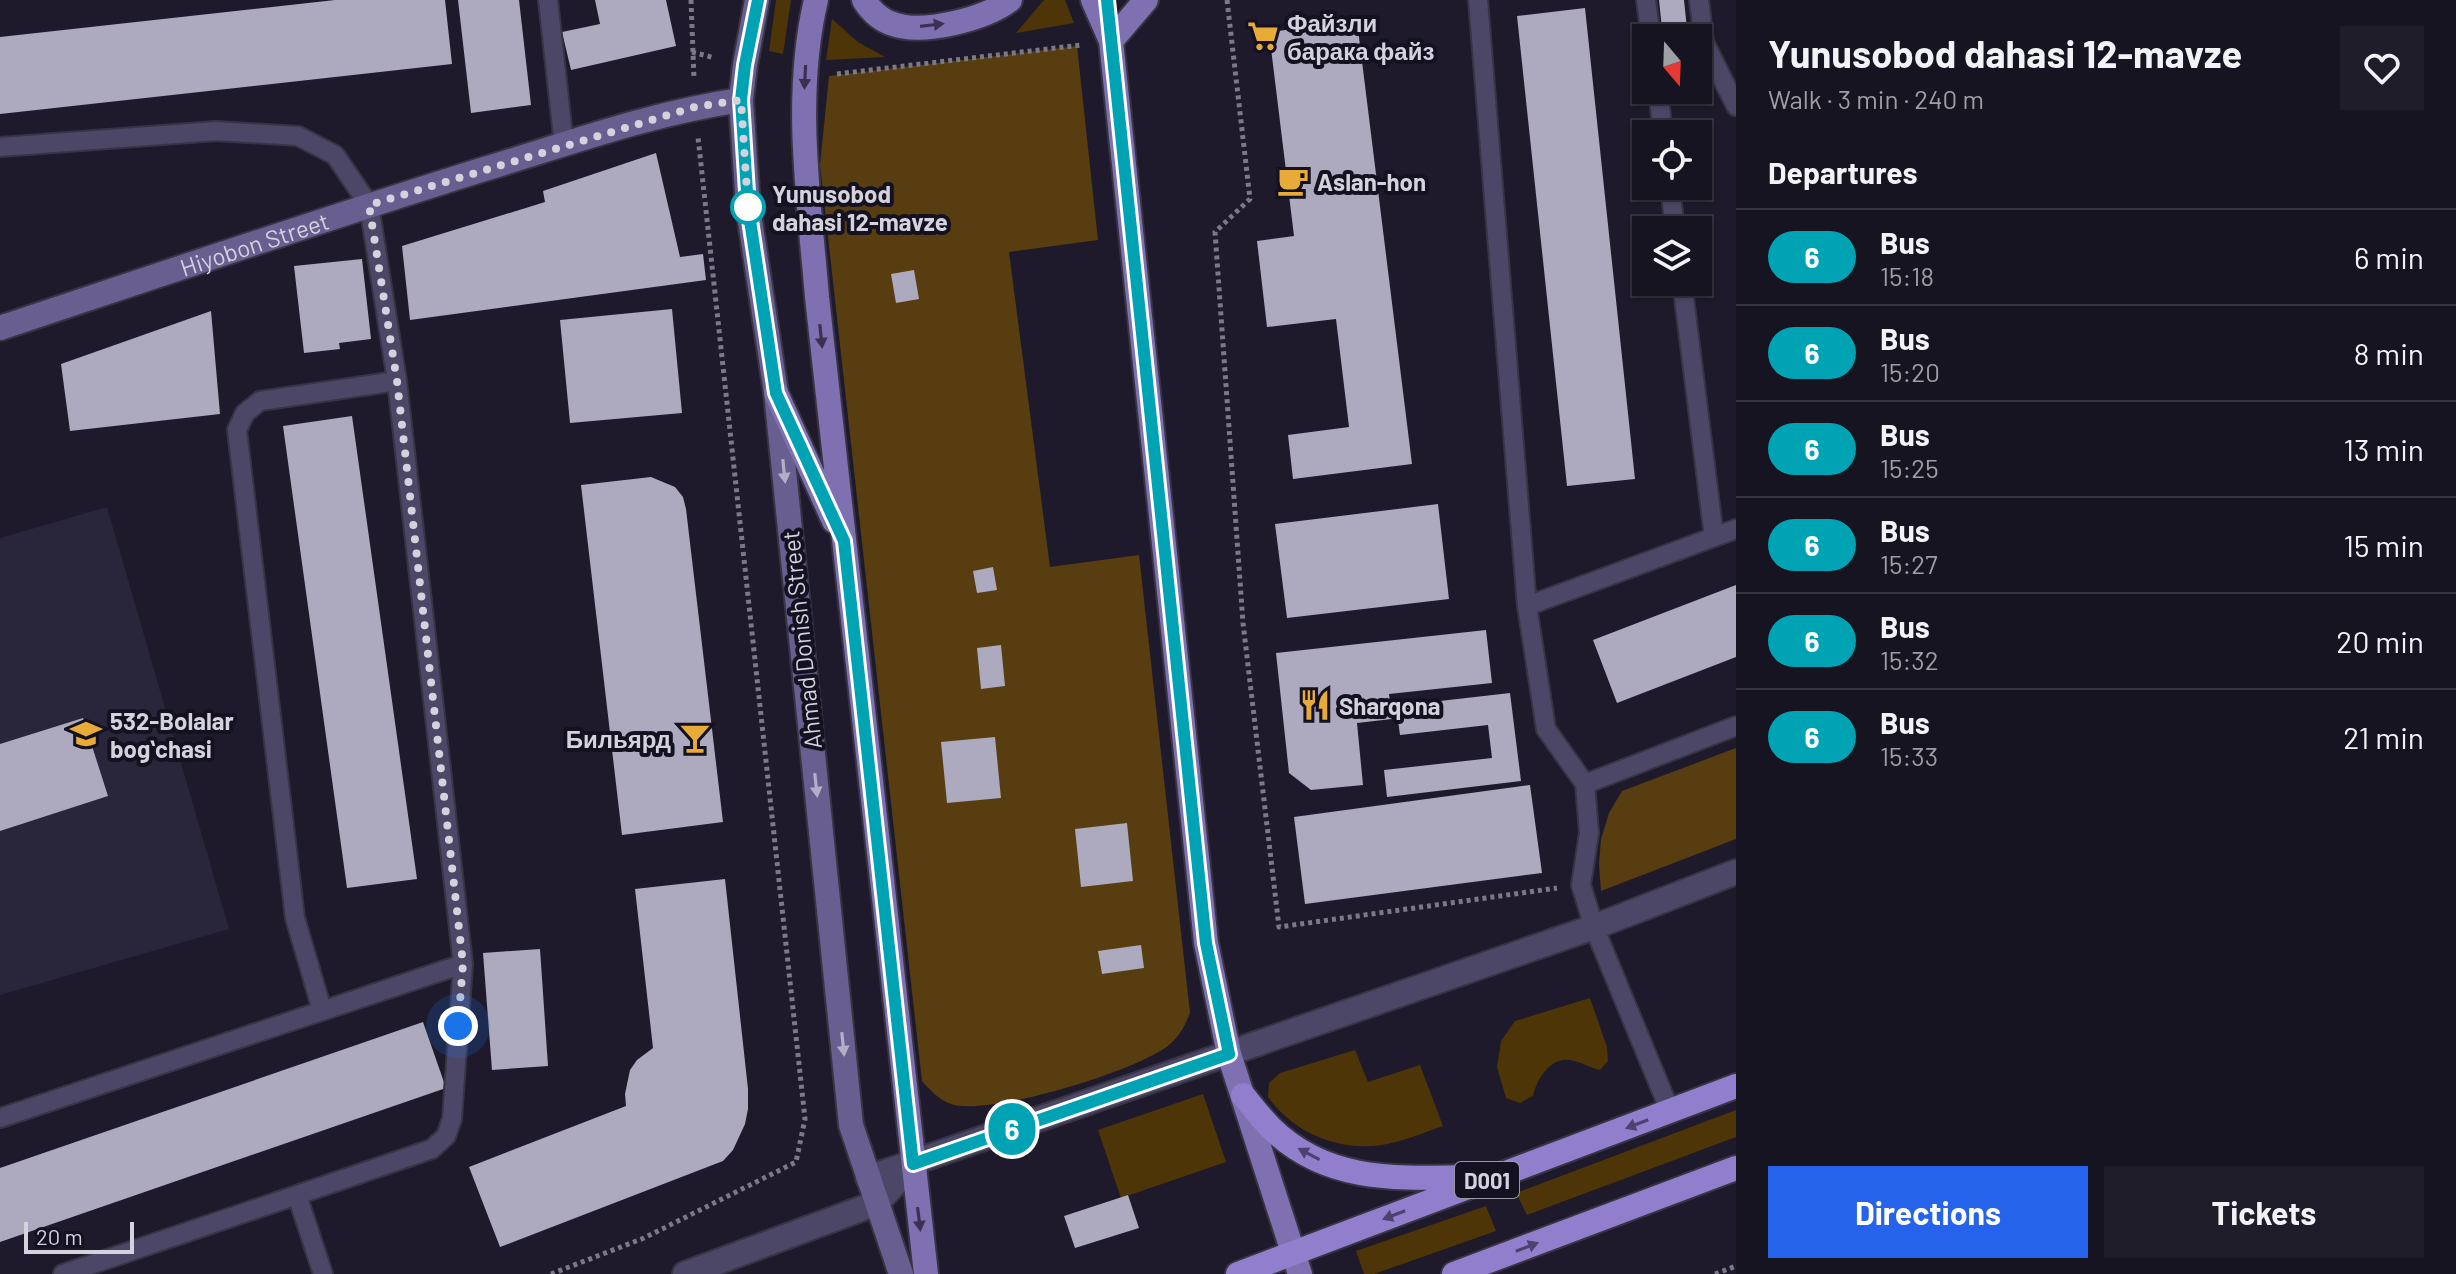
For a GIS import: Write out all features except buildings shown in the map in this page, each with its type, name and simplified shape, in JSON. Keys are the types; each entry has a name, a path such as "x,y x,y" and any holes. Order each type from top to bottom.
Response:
{"highway":[{"name":"D001","path":"1238,1274 1297,1264 1495,1177 1736,1086"},
{"path":"1243,1095 1289,1142 1305,1153 1343,1169 1383,1178 1495,1177"},
{"path":"1454,1274 1736,1168"}],"main road":[{"path":"816,0 809,29 804,78 804,141 817,297 926,1274"},
{"path":"864,0 882,19 894,25 915,27 979,16 1000,8 1010,0"},
{"path":"1093,0 1111,41 1206,943 1229,1054 1297,1264"},
{"path":"1111,41 1146,0"},
{"path":"776,393 844,541"}],"street":[{"name":"Ahmad Donish Street","path":"757,0 741,100 748,207 776,393 851,1125 901,1274"},
{"path":"1107,0 1111,41"},
{"name":"Hiyobon Street","path":"0,328 369,205 564,145 695,107 741,100"},
{"path":"868,1178 1594,927 1736,872"},
{"path":"685,1274 877,1203 913,1164"}],"lane":[{"path":"548,0 564,145"},
{"path":"1478,0 1527,606 1546,729 1585,784 1589,833 1581,885 1594,927 1670,1111"},
{"path":"1646,0 1649,24"},
{"path":"1699,0 1704,42 1736,106"},
{"path":"0,147 216,131 298,136 335,155 369,205 397,381 463,964 452,1119 446,1136 432,1149 63,1274"},
{"path":"1684,296 1714,537"},
{"path":"322,1010 295,918 237,430 245,413 260,401 397,381"},
{"path":"1527,606 1736,529"},
{"path":"1585,784 1736,726"},
{"path":"0,1118 463,964"},
{"path":"297,1195 323,1274"}],"path":[{"path":"551,1274 644,1238 796,1162 805,1119 695,107 691,0"},
{"path":"1227,0 1250,199 1215,232 1243,623 1279,927 1581,885"},
{"path":"804,78 1111,41"},
{"path":"1715,1274 1736,1266"}],"shaded area":[{"path":"776,0 791,0 783,54 769,51"},
{"path":"1044,0 1065,0 1074,23 1016,33"},
{"path":"832,19 858,42 885,57 826,60"},
{"path":"1077,46 1098,240 1009,252 1050,567 1139,555 1190,1013 1170,1044 1154,1055 1098,1078 997,1104 951,1104 922,1081 820,165 829,76"},
{"name":"532-Bolalar bogʻchasi","path":"107,507 229,929 0,995 0,538"},
{"path":"1736,748 1736,839 1601,891 1601,839 1609,813 1622,791"},
{"path":"1590,998 1607,1047 1608,1061 1600,1070 1574,1061 1559,1061 1542,1075 1533,1096 1520,1103 1506,1098 1497,1067 1501,1041 1515,1021"},
{"path":"1355,1050 1368,1082 1420,1065 1443,1126 1378,1145 1342,1144 1293,1123 1268,1097 1269,1083 1280,1073"},
{"path":"1203,1094 1226,1162 1121,1198 1098,1130"},
{"path":"1736,1110 1736,1137 1527,1215 1516,1193"},
{"path":"1486,1206 1496,1231 1374,1274 1364,1274 1356,1251"}],"bus line":[{"name":"6","path":"758,0 741,100 748,207 776,393 844,541 913,1164 1229,1054 1206,943 1107,0"}],"place":[{"name":"Файзли барака файз","path":"1263,36"},
{"name":"Aslan-hon","path":"1293,181"},
{"name":"Yunusobod dahasi 12-mavze","path":"748,207"},
{"name":"Sharqona","path":"1315,705"},
{"name":"532-Bolalar bogʻchasi","path":"86,734"},
{"name":"Бильярд","path":"695,738"}],"route":[{"path":"458,1026 463,964 397,381 369,205 695,107 741,100 748,207"}]}
